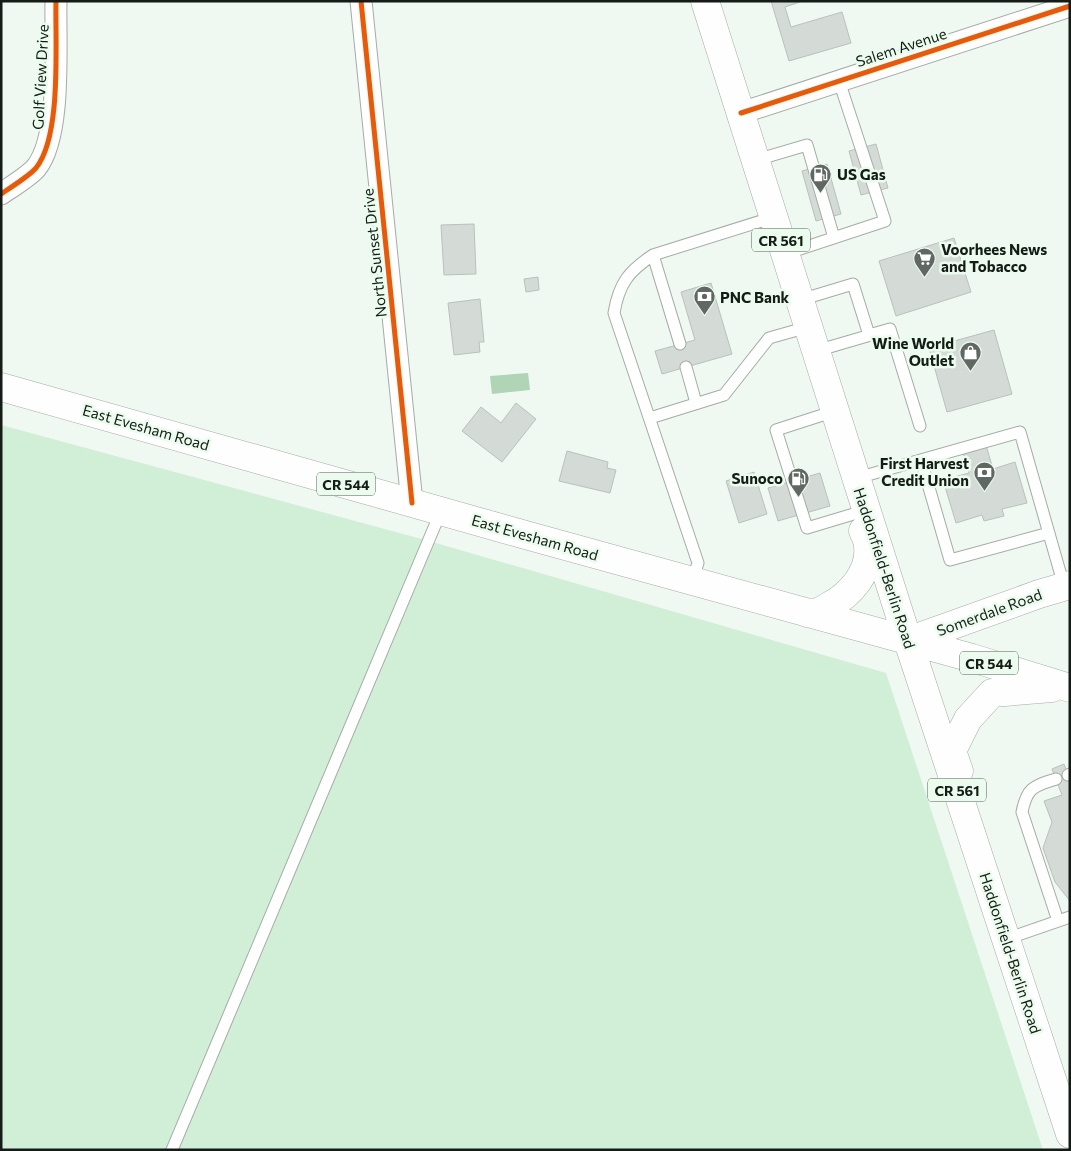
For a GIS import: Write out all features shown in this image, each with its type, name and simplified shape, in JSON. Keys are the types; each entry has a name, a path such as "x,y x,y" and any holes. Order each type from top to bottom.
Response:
{"main road":[{"name":"Haddonfield-Berlin Road","path":"704,1 741,112 908,641 1070,1134"},
{"name":"East Evesham Road","path":"1,386 412,503 972,658 1069,687"},
{"path":"807,613 811,614 826,608 843,598 857,583 865,566 868,546 863,531 868,515"},
{"name":"Somerdale Road","path":"908,641 1067,585"},
{"path":"954,782 959,772 952,751 968,719 992,693 1069,687"}],"street":[{"name":"Golf View Drive","path":"1,194 35,169 46,150 52,131 55,96 56,1"},
{"name":"North Sunset Drive","path":"361,1 412,503"},
{"name":"Salem Avenue","path":"741,112 1070,6"}],"lane":[{"path":"785,254 885,221 839,81"},
{"path":"756,160 807,145 834,238"},
{"path":"692,581 698,563 614,313 618,295 626,278 638,265 654,255 774,218"},
{"path":"654,255 680,344"},
{"path":"800,300 853,284 869,336 890,329"},
{"path":"650,418 724,395 769,338 812,339 890,329"},
{"path":"890,329 920,426"},
{"path":"686,368 696,404"},
{"path":"835,411 776,430 801,510 807,528 868,515"},
{"path":"857,478 1020,432 1049,533 1067,585"},
{"path":"922,460 950,560 1049,533"},
{"path":"172,1150 441,511"},
{"path":"1056,779 1035,786 1024,802 1022,812 1058,921"},
{"path":"1006,939 1070,917"}],"shaded area":[{"path":"528,373 530,390 492,394 490,376"},
{"path":"1,425 429,541 886,673 1043,1150 1,1150"}],"building":[{"path":"771,1 803,1 785,7 791,27 842,12 851,43 789,61"},
{"name":"US Gas","path":"876,144 888,188 861,195 849,151"},
{"name":"US Gas","path":"827,164 841,214 816,221 802,171"},
{"path":"474,224 476,274 444,275 441,225"},
{"name":"Voorhees News and Tobacco","path":"954,238 971,292 896,316 879,261"},
{"path":"538,277 539,290 526,292 524,279"},
{"name":"PNC Bank","path":"711,283 732,354 662,374 655,351 695,340 681,292"},
{"path":"480,299 484,342 479,342 480,352 454,355 448,303"},
{"name":"Wine World Outlet","path":"994,330 1012,394 947,412 929,348"},
{"path":"516,403 536,419 502,462 462,431 481,407 501,423"},
{"name":"First Harvest Credit Union","path":"985,442 993,469 1015,462 1027,503 1002,509 1004,516 984,521 982,515 956,523 943,480 969,473 962,449"},
{"path":"567,451 608,462 607,468 616,470 610,493 559,481"},
{"path":"754,472 767,514 739,523 726,481"},
{"name":"Sunoco","path":"820,473 830,506 778,521 768,488"},
{"path":"1064,764 1070,780 1070,901 1055,882 1043,848 1052,822 1044,801 1062,795 1052,769"}],"cycle path":[{"path":"1,194 36,168 44,153 50,134 55,88 56,1"},
{"path":"361,1 412,503"},
{"path":"741,113 1070,6"}],"place":[{"name":"US Gas","path":"821,193"},
{"name":"Voorhees News and Tobacco","path":"925,277"},
{"name":"PNC Bank","path":"704,316"},
{"name":"Wine World Outlet","path":"970,371"},
{"name":"First Harvest Credit Union","path":"985,491"},
{"name":"Sunoco","path":"799,497"}]}
